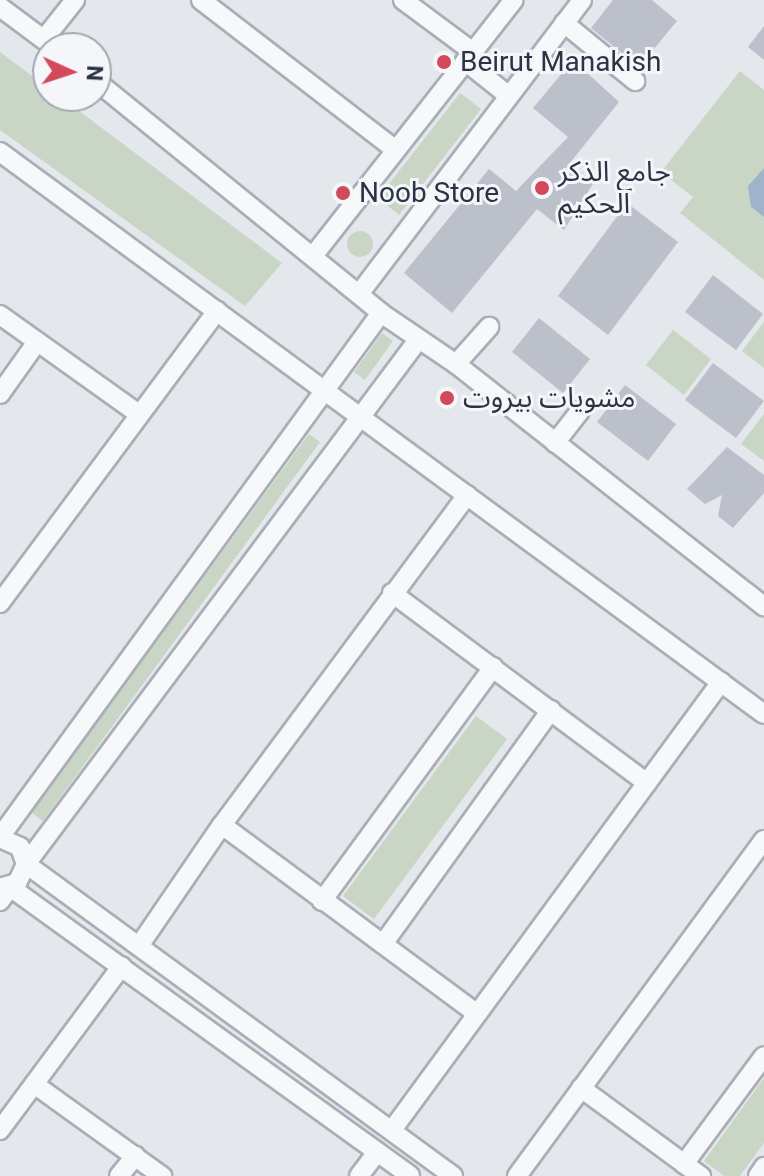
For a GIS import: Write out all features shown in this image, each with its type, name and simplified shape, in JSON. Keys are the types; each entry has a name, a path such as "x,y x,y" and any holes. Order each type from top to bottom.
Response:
{"street":[{"path":"57,32 75,0"},
{"path":"201,0 396,150"},
{"path":"403,0 509,96"},
{"path":"313,256 514,0"},
{"path":"359,294 582,0"},
{"path":"0,7 34,32"},
{"path":"564,23 635,81"},
{"path":"112,94 381,313 456,364 764,606"},
{"path":"0,152 764,714"},
{"path":"0,603 217,311"},
{"path":"381,313 321,388 0,838 20,847 26,864 453,1176"},
{"path":"0,315 139,414"},
{"path":"456,364 489,327"},
{"path":"410,1176 122,966 3,892 357,415 418,340"},
{"path":"0,394 37,342"},
{"path":"555,443 580,411"},
{"path":"139,946 222,825 467,495"},
{"path":"392,593 647,783"},
{"path":"322,901 493,667"},
{"path":"392,1130 721,682"},
{"path":"383,944 551,710"},
{"path":"222,825 476,1013"},
{"path":"517,1176 581,1088 758,860 764,840"},
{"path":"0,1130 122,966"},
{"path":"684,1164 764,1056"},
{"path":"34,1084 162,1176"},
{"path":"581,1088 701,1176"},
{"path":"359,1176 377,1152"},
{"path":"119,1176 135,1156"},
{"path":"758,1176 764,1167"}],"green space":[{"path":"0,52 32,76 32,112 80,112 282,263 245,306 0,130"},
{"path":"740,71 764,90 764,280 680,213 693,197 661,172"},
{"path":"460,93 481,109 399,215 378,198"},
{"path":"360,231 369,235 373,244 369,253 360,257 351,253 347,244 351,235"},
{"path":"764,322 764,368 742,351"},
{"path":"673,330 711,359 684,395 646,365"},
{"path":"382,333 393,341 365,380 354,372"},
{"path":"764,414 764,461 741,444"},
{"path":"309,434 320,442 43,821 31,812"},
{"path":"476,716 507,739 374,919 343,896"},
{"path":"764,1078 764,1143 740,1176 724,1176 704,1161"}],"water":[{"path":"764,168 764,217 751,207 748,186"}],"building":[{"path":"613,0 652,0 677,21 639,67 591,28"},
{"path":"764,26 764,60 748,47"},
{"path":"573,60 619,102 569,164 594,182 564,230 537,209 452,313 404,273 489,169 516,191 568,137 533,108"},
{"path":"627,203 678,242 608,335 558,296"},
{"path":"713,275 763,314 736,350 685,312"},
{"path":"539,318 590,359 563,393 512,352"},
{"path":"713,363 764,401 736,438 685,400"},
{"path":"625,385 676,424 648,461 597,422"},
{"path":"727,447 764,475 764,493 733,528 718,516 722,495 705,504 687,489"}],"place":[{"name":"Beirut Manakish","path":"444,62"},
{"name":"جامع الذكر الحكيم","path":"542,188"},
{"name":"Noob Store","path":"343,193"},
{"name":"مشويات بيروت","path":"447,398"}]}
